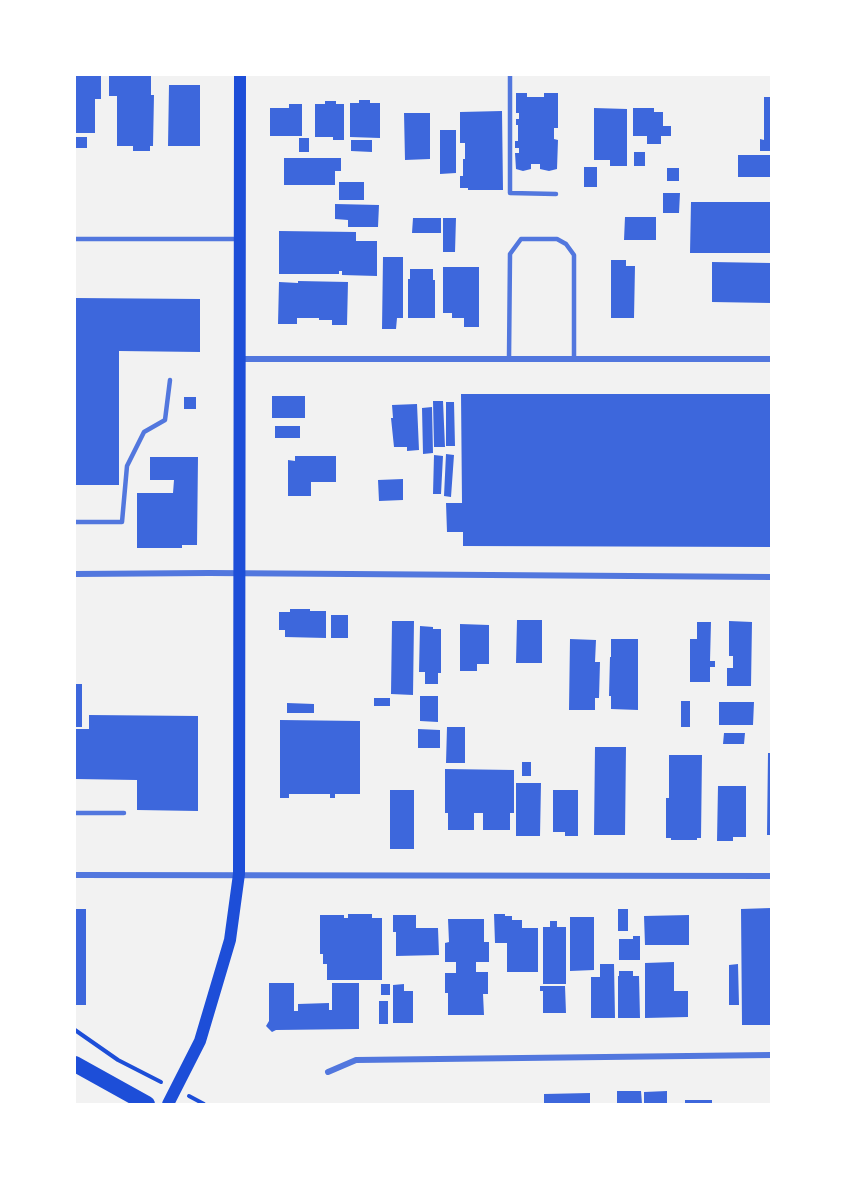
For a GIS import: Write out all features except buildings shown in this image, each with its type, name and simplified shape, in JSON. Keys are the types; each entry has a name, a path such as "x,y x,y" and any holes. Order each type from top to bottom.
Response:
{"highway":[{"path":"75,1064 147,1104"}],"main road":[{"path":"168,1104 200,1041 230,940 239,874 240,75"}],"street":[{"path":"240,359 771,359"},
{"path":"75,574 771,577"},
{"path":"75,875 771,876"},
{"path":"328,1072 356,1060 771,1055"}],"lane":[{"path":"510,75 510,193 556,194"},
{"path":"75,239 239,239"},
{"path":"509,359 510,254 521,239 556,239 566,244 574,255 574,359"},
{"path":"75,522 122,522 127,466 144,432 165,420 170,380"},
{"path":"75,813 124,813"}],"path":[{"path":"75,1030 118,1060 204,1104"}]}
